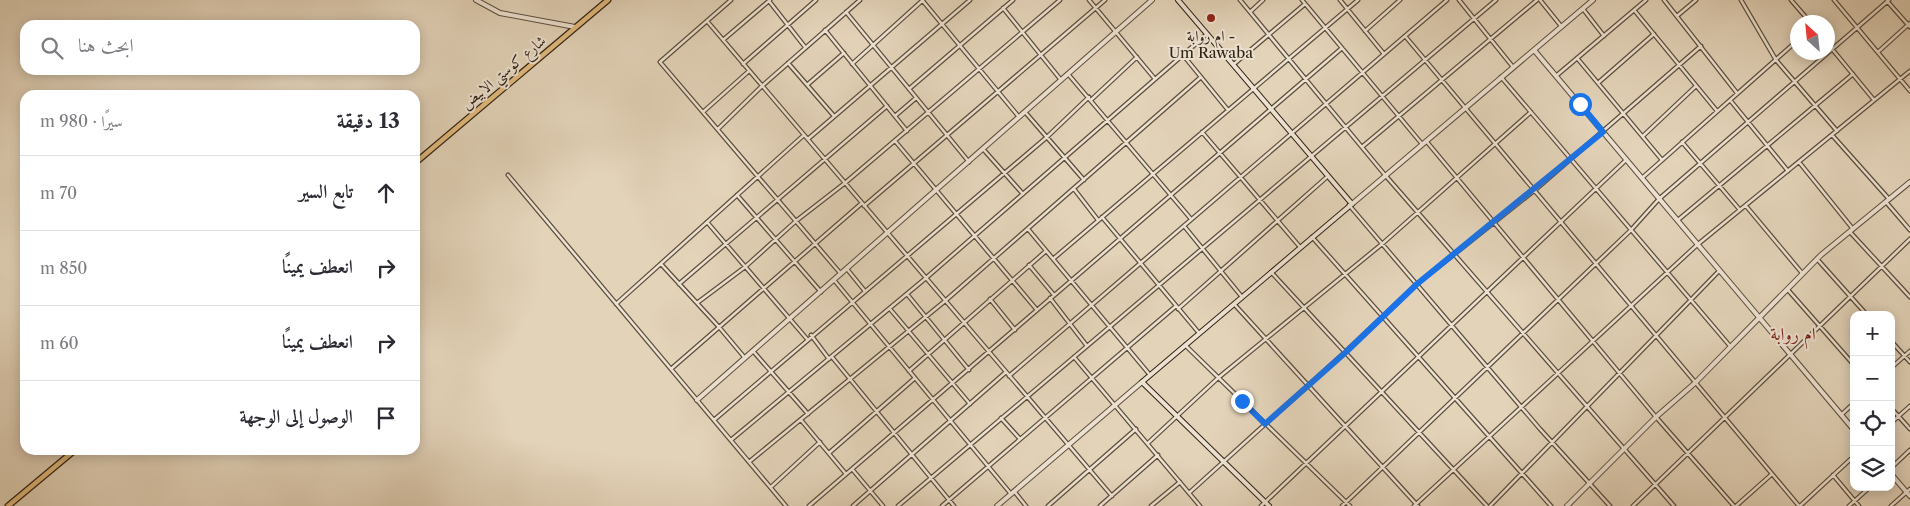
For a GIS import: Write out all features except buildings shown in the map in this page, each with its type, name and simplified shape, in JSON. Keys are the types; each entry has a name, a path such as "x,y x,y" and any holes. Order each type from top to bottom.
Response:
{"highway":[{"name":"شارع كوستي الابيض","path":"420,159 608,0"},
{"path":"8,506 69,455"}],"street":[{"path":"476,0 500,13 576,27"},
{"path":"731,0 660,62 841,274"},
{"path":"723,40 769,0 806,48"},
{"path":"743,64 816,0"},
{"path":"718,129 762,86 860,0"},
{"path":"852,64 923,0 1019,117"},
{"path":"807,139 970,0"},
{"path":"909,89 1004,8 1009,1 1013,0"},
{"path":"697,303 745,267 796,221 895,142 1060,0"},
{"path":"1089,0 1155,79"},
{"path":"671,369 794,261 913,164 1105,0"},
{"path":"697,400 1152,0"},
{"path":"1178,0 1487,367 1610,506"},
{"path":"1240,0 1385,175 1674,506"},
{"path":"1250,12 1263,0"},
{"path":"1302,0 1400,117 1457,178 1656,417 1735,506 1773,473"},
{"path":"1340,0 1384,54"},
{"path":"1053,259 1358,0"},
{"path":"1365,31 1400,0"},
{"path":"1439,0 1442,4"},
{"path":"1010,376 1448,0"},
{"path":"1459,0 1513,67"},
{"path":"898,506 1496,0"},
{"path":"1362,148 1539,0 1562,26"},
{"path":"997,506 1593,0"},
{"path":"1556,76 1646,0"},
{"path":"1664,0 1737,93"},
{"path":"1677,16 1696,0"},
{"path":"1741,0 1776,60 1837,131"},
{"path":"1791,0 1804,15"},
{"path":"1835,0 1910,91"},
{"path":"1835,46 1888,0 1909,25 1878,52"},
{"path":"1233,65 1306,4"},
{"path":"1004,8 1061,80"},
{"path":"1583,9 1604,36"},
{"path":"1634,10 1717,111"},
{"path":"846,12 969,162"},
{"path":"707,21 1112,496"},
{"path":"826,30 907,131"},
{"path":"731,440 890,309 1207,34"},
{"path":"1598,83 1654,34"},
{"path":"1405,36 1696,383 1726,416 1799,506 1850,460"},
{"path":"1189,493 1346,352 1417,284 1571,160 1701,46"},
{"path":"1642,178 1790,47"},
{"path":"809,506 990,353 1170,194 1272,110 1342,48"},
{"path":"1534,50 1850,426"},
{"path":"807,85 844,53"},
{"path":"1835,53 1874,100"},
{"path":"1183,56 1228,110"},
{"path":"714,420 906,254 1047,137 1137,57"},
{"path":"1577,58 1662,160"},
{"path":"1342,506 1596,264 1659,199 1819,60"},
{"path":"788,63 834,116"},
{"path":"703,112 749,71"},
{"path":"1234,304 1416,505 1697,245 1910,71"},
{"path":"1068,74 1191,219"},
{"path":"1677,221 1852,74"},
{"path":"1501,77 1730,346"},
{"path":"750,462 946,301 1201,78"},
{"path":"1642,137 1696,86"},
{"path":"895,116 916,98"},
{"path":"1730,100 1788,171"},
{"path":"679,284 887,106"},
{"path":"1025,112 1084,180"},
{"path":"1148,444 1218,378 1382,244 1530,112"},
{"path":"1202,132 1300,247"},
{"path":"616,304 804,135"},
{"path":"1832,135 1910,230"},
{"path":"895,142 1037,310"},
{"path":"1682,142 1740,210"},
{"path":"983,149 1023,194"},
{"path":"1142,382 1265,505 1626,160"},
{"path":"1799,162 1851,230 1910,297"},
{"path":"508,175 786,506"},
{"path":"942,506 1045,417 1221,271 1328,176"},
{"path":"1567,506 1656,417 1696,383 1802,273 1910,182"},
{"path":"1074,189 1098,220"},
{"path":"737,195 821,292"},
{"path":"1746,206 1802,273"},
{"path":"1102,217 1199,333"},
{"path":"707,222 807,339"},
{"path":"1184,226 1242,297"},
{"path":"1028,229 1150,375"},
{"path":"1312,238 1551,506"},
{"path":"1633,506 1910,239"},
{"path":"909,371 927,353 1046,251"},
{"path":"1817,259 1864,311"},
{"path":"660,264 719,327 745,358"},
{"path":"1029,265 1054,295"},
{"path":"847,269 864,290"},
{"path":"1272,272 1488,506 1587,407 1655,334 1718,271"},
{"path":"834,280 970,445 1026,506"},
{"path":"1787,288 1850,360"},
{"path":"907,294 969,370"},
{"path":"1050,298 1087,346"},
{"path":"990,299 1015,330"},
{"path":"890,309 970,404"},
{"path":"811,335 850,379 911,456 954,506"},
{"path":"1185,345 1350,506"},
{"path":"1895,346 1910,362"},
{"path":"753,351 808,414"},
{"path":"1895,364 1910,351"},
{"path":"1074,356 1199,506"},
{"path":"853,506 1006,372"},
{"path":"828,453 915,378"},
{"path":"1840,415 1850,406"},
{"path":"1895,420 1910,406"},
{"path":"1895,412 1910,429"},
{"path":"1001,418 1020,439"},
{"path":"801,420 846,474"},
{"path":"1048,506 1136,429"},
{"path":"771,487 820,442"},
{"path":"1895,464 1910,450"},
{"path":"1100,506 1158,455"},
{"path":"852,469 882,506"},
{"path":"1833,475 1860,506"},
{"path":"1895,478 1908,490 1910,496"},
{"path":"1151,506 1180,482"},
{"path":"1891,506 1908,490"},
{"path":"1849,506 1866,491"}],"place":[{"name":"ام روابة - Um Rawaba","path":"1211,18"}],"district":[{"name":"ام روابة","path":"1793,334"}],"route":[{"path":"1242,401 1265,424 1346,352 1417,284 1535,190 1603,132 1580,104"}]}
